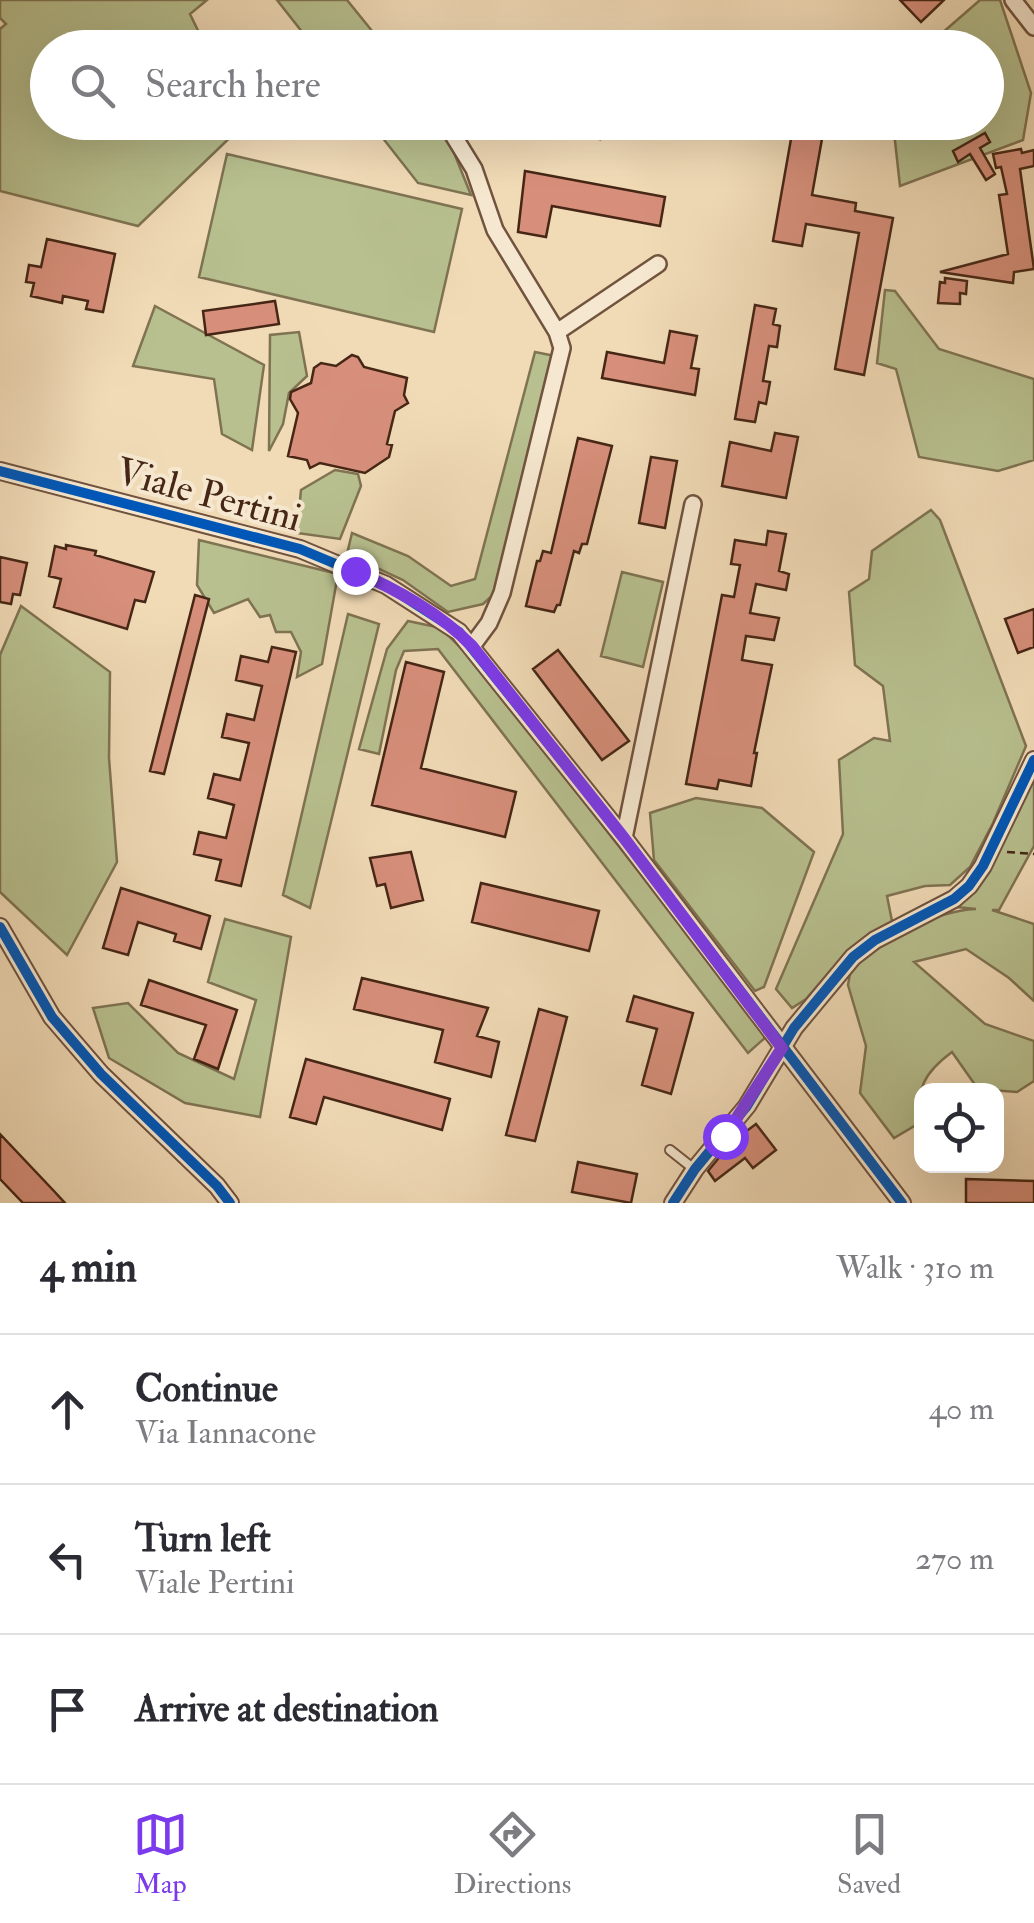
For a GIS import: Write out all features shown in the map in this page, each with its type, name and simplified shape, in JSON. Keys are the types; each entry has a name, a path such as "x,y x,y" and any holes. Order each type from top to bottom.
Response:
{"street":[{"path":"1013,0 1034,27"},
{"path":"456,140 474,170 496,230 557,332 562,348 502,593 489,624 472,646"},
{"path":"557,332 658,264"},
{"name":"Viale Pertini","path":"0,471 300,549 386,585 444,621 472,646 624,838 902,1203"},
{"path":"624,838 692,504"},
{"path":"672,1203 746,1106 804,1015 853,957 875,940 954,899 969,886 990,852 1034,760"},
{"path":"0,927 52,1017 101,1074 230,1203"}],"lane":[{"path":"670,1150 695,1169"}],"path":[{"path":"990,852 1034,854"}],"green space":[{"path":"0,0 207,0 190,14 198,30 30,30 30,140 227,140 138,226 0,191 0,29 6,24 0,18"},
{"path":"277,0 347,0 371,30 301,30"},
{"path":"980,0 1000,0 1031,93 1023,140 900,186 895,140 1004,140 1004,30 946,30"},
{"path":"384,140 449,140 471,195 418,183"},
{"path":"227,154 462,209 434,332 199,277"},
{"path":"885,290 895,291 939,349 1034,379 1034,460 998,471 919,457 896,369 877,363"},
{"path":"155,306 264,365 252,450 222,434 214,379 133,366"},
{"path":"299,332 307,376 289,393 283,424 269,451 270,335"},
{"path":"535,352 555,356 493,595 483,604 448,612 403,580 347,554 352,533 408,556 451,586 475,579"},
{"path":"335,470 358,474 361,486 340,539 297,533 301,490"},
{"path":"931,510 940,520 1026,746 970,867 950,885 925,886 887,896 892,921 833,968 806,999 792,1008 776,989 843,834 839,760 874,738 890,741 883,686 855,665 849,592 869,579 872,551"},
{"path":"199,540 338,574 322,664 297,677 301,652 291,632 276,632 270,615 260,617 248,599 214,613 197,585"},
{"path":"622,572 663,582 643,667 601,656"},
{"path":"21,606 110,672 109,758 117,862 67,955 0,892 0,655"},
{"path":"348,614 379,624 310,908 283,895"},
{"path":"408,621 441,628 475,662 767,1036 748,1053 438,649 404,651 396,670 379,754 359,749 387,649"},
{"path":"1034,762 1034,846 999,910 992,910 1034,924 1034,1001 1009,978 966,949 914,962 985,1024 1034,1041 1034,1081 1017,1092 1004,1091 1004,1083 974,1083 952,1052 924,1083 914,1083 914,1126 894,1138 860,1093 866,1046 848,985 851,968 926,921 976,909 956,907 978,877"},
{"path":"696,798 762,808 814,852 764,987 755,991 654,860 650,813"},
{"path":"225,919 291,937 260,1117 185,1103 109,1058 93,1008 128,1003 178,1053 234,1079 256,1000 208,982"}],"building":[{"path":"900,0 944,0 921,22"},
{"path":"791,140 822,140 812,195 856,203 855,211 893,218 864,375 835,369 859,233 806,224 802,246 773,241"},
{"path":"973,140 989,140 980,148 995,174 986,180 970,154 958,162 953,151"},
{"path":"1021,149 1022,153 1034,150 1034,166 1020,169 1034,269 1014,272 1013,283 940,272 1008,254 999,195 1007,194 1001,167 996,168 993,154"},
{"path":"525,171 665,197 660,226 552,206 546,237 518,232"},
{"path":"47,239 115,254 103,312 86,309 88,301 63,296 62,303 31,296 34,283 26,282 29,265 41,267"},
{"path":"945,278 967,281 966,294 960,293 960,304 938,303 940,282 945,283"},
{"path":"275,301 279,324 206,335 203,311"},
{"path":"755,305 776,309 773,324 780,326 777,347 769,346 763,381 770,382 766,404 759,402 755,422 735,419"},
{"path":"670,331 697,336 691,368 699,369 695,395 602,378 607,352 664,363"},
{"path":"352,355 364,367 407,378 404,395 408,403 395,411 387,444 392,445 389,457 365,473 320,463 310,468 307,460 288,456 298,413 290,399 291,392 311,383 314,368 321,363 336,366"},
{"path":"775,433 798,437 786,498 722,486 730,442 771,451"},
{"path":"578,438 612,446 587,544 582,544 579,553 574,551 560,605 554,612 526,606 537,561 543,551 551,553"},
{"path":"651,457 677,461 665,528 639,523"},
{"path":"768,531 786,534 779,571 789,574 786,590 756,584 750,613 779,618 774,640 746,636 742,660 772,665 751,786 719,780 717,789 686,784 722,595 734,597 740,565 731,564 735,540 766,545"},
{"path":"66,545 96,551 95,555 154,572 145,602 135,600 127,629 54,607 61,579 49,576 55,546 66,549"},
{"path":"0,557 27,563 20,595 13,594 11,604 0,602"},
{"path":"195,595 209,599 164,774 150,771"},
{"path":"1034,609 1034,647 1018,653 1005,619"},
{"path":"272,647 296,652 241,886 216,880 221,860 194,854 199,832 226,838 234,805 208,798 214,774 240,780 249,743 222,737 227,714 254,720 262,686 236,680 241,656 268,662"},
{"path":"558,650 629,741 602,760 533,669"},
{"path":"406,662 444,672 421,768 516,792 505,837 372,805"},
{"path":"411,852 423,900 391,908 385,884 377,886 370,858"},
{"path":"481,883 599,911 589,951 472,922"},
{"path":"121,888 210,916 201,949 174,941 176,934 138,922 128,955 103,948"},
{"path":"362,978 488,1008 477,1036 499,1042 491,1077 435,1062 443,1030 354,1009"},
{"path":"149,980 237,1010 218,1069 194,1059 206,1025 141,1005"},
{"path":"634,996 693,1013 671,1094 642,1085 657,1029 627,1021"},
{"path":"539,1009 567,1017 535,1141 506,1135"},
{"path":"306,1059 450,1099 442,1130 324,1097 316,1124 290,1117"},
{"path":"756,1124 776,1150 753,1168 745,1158 715,1181 708,1171 732,1142"},
{"path":"0,1134 65,1203 23,1203 0,1179"},
{"path":"578,1162 637,1174 631,1203 572,1192"},
{"path":"966,1179 1034,1181 1034,1203 966,1203"}],"cycle path":[{"path":"0,471 300,549 386,585 459,632 624,838 902,1203"},
{"path":"673,1203 695,1169 747,1106 794,1028 853,957 875,940 954,899 969,886 983,866 1034,760"},
{"path":"0,927 52,1017 101,1074 230,1203"}],"route":[{"path":"355,571 425,609 472,646 624,838 782,1048 725,1136"}]}
